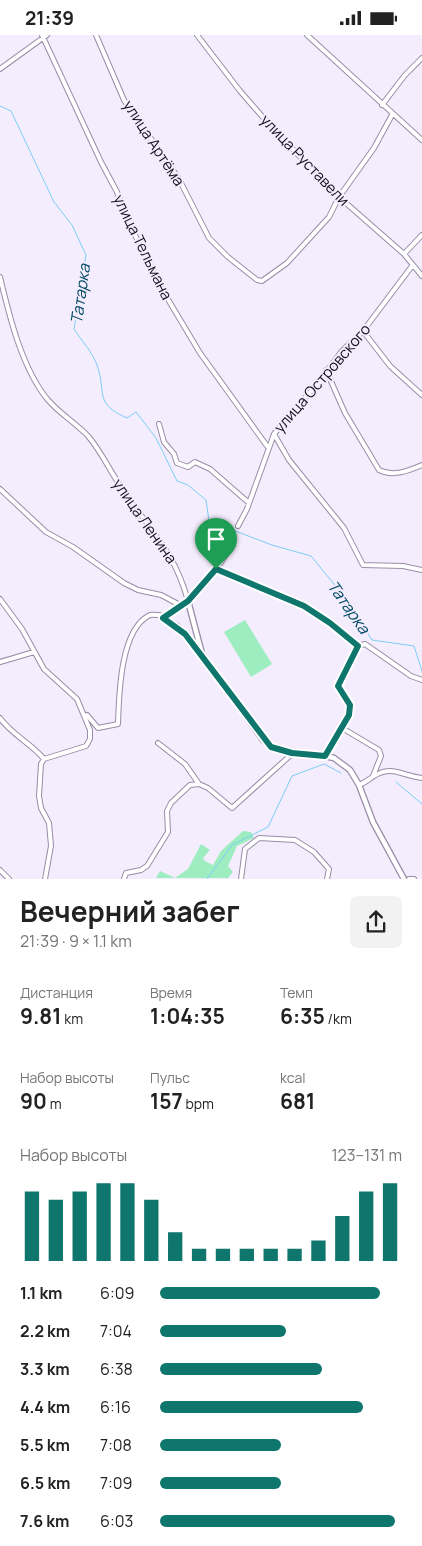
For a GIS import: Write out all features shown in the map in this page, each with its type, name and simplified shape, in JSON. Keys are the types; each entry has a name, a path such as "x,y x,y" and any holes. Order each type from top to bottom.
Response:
{"street":[{"name":"улица Артёма","path":"96,35 124,100 174,170 210,238 220,251 252,277 262,281 287,263 324,224 339,197"},
{"name":"улица Руставели","path":"197,35 252,104 339,197 404,254 422,276"},
{"path":"307,35 392,115 422,140"},
{"path":"0,69 44,36"},
{"name":"улица Тельмана","path":"44,36 101,162 118,192 129,223 163,291 200,353 267,446"},
{"path":"382,105 405,75 422,58"},
{"path":"339,197 374,148 392,115"},
{"path":"404,254 422,235"},
{"name":"улица Островского","path":"238,526 249,503 267,446 274,433 320,382 326,370 341,352 363,331 412,266"},
{"name":"улица Ленина","path":"0,277 9,315 32,375 48,400 88,436 122,489 157,535 178,568 202,654 263,740 271,747 292,753 325,756 344,765 355,776 373,822 404,879"},
{"path":"363,331 390,366 422,395"},
{"path":"326,370 345,413 379,470 386,473 395,473 422,465"},
{"path":"159,425 164,442 174,455 176,463 188,467 195,463 210,469 249,503"},
{"path":"274,433 289,460 344,528 363,565 403,565 422,570"},
{"path":"0,489 46,532 73,547 124,583 138,590 161,595 180,605"},
{"path":"163,618 188,601 216,569 233,545 233,539"},
{"path":"216,569 304,606 330,623 358,646"},
{"path":"0,599 22,629 44,669 77,699 90,730 89,743 82,748 44,759"},
{"path":"83,710 98,728 117,726 122,676 132,633 145,617 154,614 178,626 202,654"},
{"path":"325,756 342,728 350,709 339,689 339,682 358,646 365,644 411,676 422,680"},
{"path":"0,662 34,651"},
{"path":"0,718 6,727 32,745 44,759"},
{"path":"342,728 379,750 381,756 373,776"},
{"path":"158,743 185,764 199,784"},
{"path":"124,879 126,873 141,870 147,865 168,832 167,811 171,803 190,785 199,784 208,788 232,808 241,802 292,753"},
{"path":"44,759 39,772 39,796 41,808 49,823 51,846 45,879"},
{"path":"359,785 373,776 393,771 409,777 422,778"},
{"path":"241,879 245,849 259,838 295,840 304,845 329,869 330,875 327,879"},
{"path":"0,870 9,879"},
{"path":"409,879 414,879"}],"green space":[{"path":"245,620 272,664 251,677 224,632"},
{"path":"243,831 251,832 254,838 237,846 228,866 233,872 228,878 175,878 188,869 201,844 210,850 203,858 213,865 221,851"},
{"path":"160,871 175,878 156,878"}],"waterway":[{"name":"Татарка","path":"0,106 11,111 54,202 72,225 86,255 74,329 95,360 105,402 116,413 127,418 136,412 156,438 177,481 188,485 206,500 209,521 272,545 311,556 343,595 372,640 414,646 422,671"},
{"path":"207,879 232,845 268,827 292,776 324,764 341,773"},
{"path":"396,782 422,804"}],"route":[{"path":"216,569 304,606 330,623 358,646 338,686 340,693 350,705 349,715 325,756 292,753 271,747 263,740 202,654 178,626 163,618 188,601 204,586 216,569"}]}
